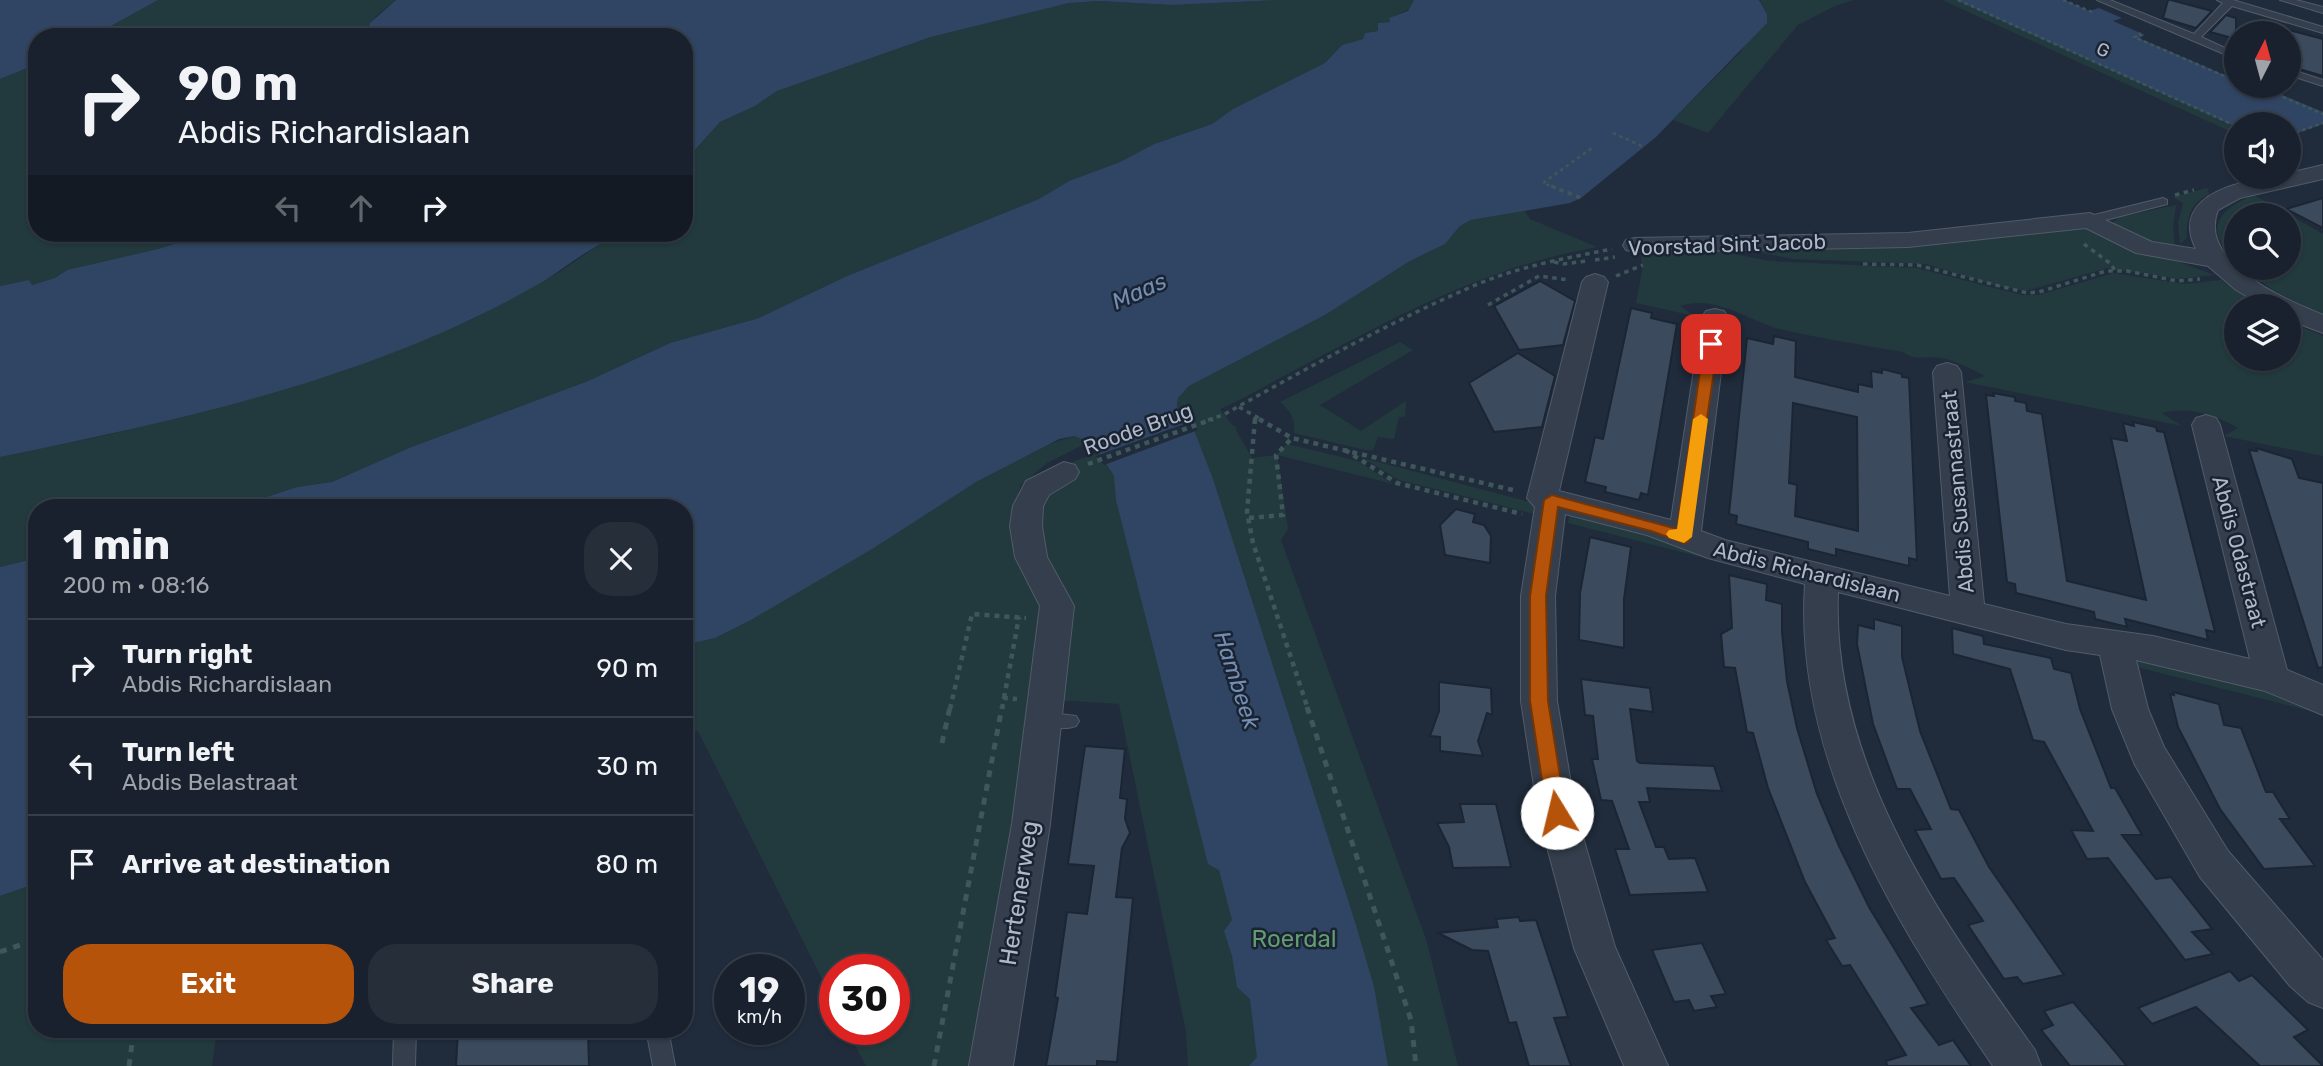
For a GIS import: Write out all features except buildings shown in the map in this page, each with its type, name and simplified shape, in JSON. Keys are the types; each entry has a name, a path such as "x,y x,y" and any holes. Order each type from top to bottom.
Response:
{"street":[{"path":"2224,267 2207,247 2201,228 2208,206 2232,193 2323,172"},
{"path":"2090,220 2145,248 2224,268"},
{"name":"Voorstad Sint Jacob","path":"1642,252 1908,240 2090,220"},
{"path":"2240,280 2258,294"},
{"path":"1595,282 1547,499 1538,596 1539,701 1557,813 1595,948 1646,1066"},
{"path":"2301,315 2323,325"},
{"path":"1684,537 1715,317"},
{"name":"Abdis Susannastraat","path":"1947,372 1969,613"},
{"name":"Abdis Odastraat","path":"2206,425 2272,679"},
{"name":"Hertenerweg","path":"991,1066 1048,713 1057,606 1031,557 1026,526 1028,506 1037,488 1065,472"},
{"name":"Abdis Richardislaan","path":"1547,499 1654,526 1718,550 1969,613 2066,637 2152,649 2272,679 2323,701"},
{"path":"1822,575 1820,638 1833,711 1863,806 1896,872 1957,978 2020,1066"},
{"path":"2115,644 2130,709 2148,754 2214,864 2305,972 2323,987"}],"lane":[{"path":"2285,0 2323,10"},
{"path":"2195,38 2226,1 2323,30"},
{"path":"2101,5 2224,51"},
{"path":"2301,76 2323,83"},
{"path":"2090,220 2163,202"},
{"path":"404,1066 405,1038"},
{"path":"659,1038 664,1066"}],"path":[{"name":"G","path":"1958,0 2224,121"},
{"name":"G","path":"2063,0 2090,12 2101,5"},
{"name":"G","path":"2130,29 2141,34 2134,37 2224,76"},
{"path":"2285,98 2323,114"},
{"path":"2301,131 2323,123"},
{"path":"1613,133 1644,147"},
{"path":"1581,198 1543,183 1592,148"},
{"path":"2056,225 2106,260 2115,271"},
{"path":"1488,305 1539,276 1595,282 1638,269 1642,252"},
{"name":"Voorstad Sint Jacob","path":"1223,415 1317,363 1480,284 1550,261 1642,252"},
{"path":"1857,263 1917,265 2027,293 2115,271 2177,281 2224,268"},
{"path":"1239,407 1292,438 1547,499"},
{"name":"Roode Brug","path":"1065,472 1223,415"},
{"path":"1255,417 1248,518 1252,543 1412,1020 1416,1066"},
{"path":"1248,518 1283,515 1276,455 1292,438"},
{"path":"942,743 972,614 1055,620"},
{"path":"934,1066 1019,617"},
{"path":"1004,698 1048,713"},
{"path":"0,952 28,942"},
{"path":"129,1066 133,1038"}],"green space":[{"path":"158,0 396,0 368,28 107,28"},
{"path":"1275,0 1414,0 1410,9 1394,16 1391,22 1378,23 1378,31 1365,33 1363,39 1342,45 1325,63 1233,109 1212,124 1154,144 1120,162 1069,181 1039,199 847,276 759,318 670,343 588,381 409,448 332,482 297,487 259,499 28,499 28,560 0,567 0,457 107,435 249,399 349,369 471,320 561,271 603,242 693,242 693,152 720,122 755,106 777,91 931,37 1069,3 1099,1 1173,5"},
{"path":"1760,0 1854,0 1835,6 1798,25 1708,133 1673,120 1739,54 1767,14"},
{"path":"1942,0 1956,0 2224,122 2224,129"},
{"path":"28,68 28,242 181,242 67,270 55,278 32,285 29,280 0,286 0,79"},
{"path":"2207,188 2209,194 2193,207 2187,224 2187,238 2180,244 2178,223 2183,203 2173,197"},
{"path":"2254,195 2268,203 2238,203"},
{"path":"2176,205 2173,226 2175,247 2165,247 2115,228 2112,223 2120,217"},
{"name":"Roerdal","path":"1524,210 1530,219 1597,247 1520,266 1449,293 1380,325 1220,409 1233,426 1236,426 1252,458 1276,455 1287,444 1358,461 1393,484 1277,455 1288,529 1281,540 1426,939 1458,1066 1188,1066 1186,1032 1119,704 1057,700 1066,592 1062,581 1046,559 1036,519 1059,467 1186,420 1177,407 1178,398 1189,386 1325,315 1410,261 1445,244 1460,226 1471,220"},
{"path":"2224,214 2224,248 2218,231"},
{"path":"2301,222 2323,234 2323,316 2301,305 2301,294 2281,294 2259,280 2301,280"},
{"path":"2076,226 2094,230 2214,275 2179,279 2108,268 2026,291 1997,286 1926,264 1794,259 1736,248"},
{"path":"1698,247 1770,261 1917,268 2022,295 2038,295 2114,273 2184,284 2221,280 2241,294 2224,294 2224,371 2301,371 2301,327 2323,336 2323,456 2224,436 2238,428 2201,413 2162,413 2182,426 1965,382 1985,376 1947,359 1912,357 1903,352 1784,330 1720,306 1694,303 1680,306 1694,316 1636,303 1642,271 1641,255 1697,250"},
{"path":"1400,342 1413,350 1320,405 1361,431 1406,401 1405,417 1399,417 1394,439 1378,437 1373,450 1365,450 1294,433 1292,416 1280,402"},
{"path":"1074,436 1089,442 1047,463 1021,485 1014,506 1043,605 1025,760 974,1066 866,1066 855,1045 910,1045 910,954 819,954 819,973 698,731 693,732 693,643 715,638 751,620 976,482 1043,446"},
{"path":"1363,458 1537,504 1535,514 1399,480"},
{"path":"1570,512 1649,532 1802,583 1568,523"},
{"path":"2156,659 2239,679 2279,698 2323,708 2323,714 2137,667 2136,661"},
{"path":"28,886 28,1038 216,1038 212,1066 0,1066 0,896"}],"water":[{"path":"0,0 158,0 107,28 28,28 28,68 0,79"},
{"path":"396,0 1275,0 1173,5 1099,1 1069,3 931,37 777,91 755,106 720,122 693,152 693,28 368,28 370,23"},
{"path":"1414,0 1759,0 1767,14 1767,23 1656,137 1581,198 1570,203 1471,220 1460,226 1445,244 1410,261 1325,315 1189,386 1178,398 1177,407 1194,430 1213,479 1356,925 1374,987 1388,1066 1249,1066 1257,1057 1250,999 1237,987 1232,956 1224,931 1232,920 1219,870 1208,864 1116,500 1114,476 1089,442 1074,436 1059,439 976,482 872,549 751,620 715,638 693,643 693,499 260,499 297,487 332,482 409,448 588,381 670,343 759,318 847,276 1039,199 1069,181 1120,162 1154,144 1212,124 1233,109 1325,63 1342,45 1363,39 1365,33 1378,31 1378,23 1390,22 1389,18 1408,11"},
{"path":"1956,0 2065,0 2089,11 2099,8 2122,18 2113,21 2145,35 2139,38 2224,75 2224,98 2290,98 2323,112 2323,124 2301,132 2301,112 2224,112 2224,122"},
{"path":"181,242 604,242 542,282 479,316 347,370 209,410 0,457 0,286 29,280 32,285 55,278 67,270"},
{"path":"28,560 28,886 0,896 0,567"}],"pier":[{"path":"1192,421 1198,430 1104,465 1096,456"}],"slow traffic":[{"path":"1674,534 1684,537 1701,419"}],"route":[{"path":"1557,813 1539,701 1538,596 1552,500 1654,526 1684,537 1711,344"}],"water label":[{"name":"Maas","path":"1139,291"},
{"name":"Hambeek","path":"1237,680"}]}
